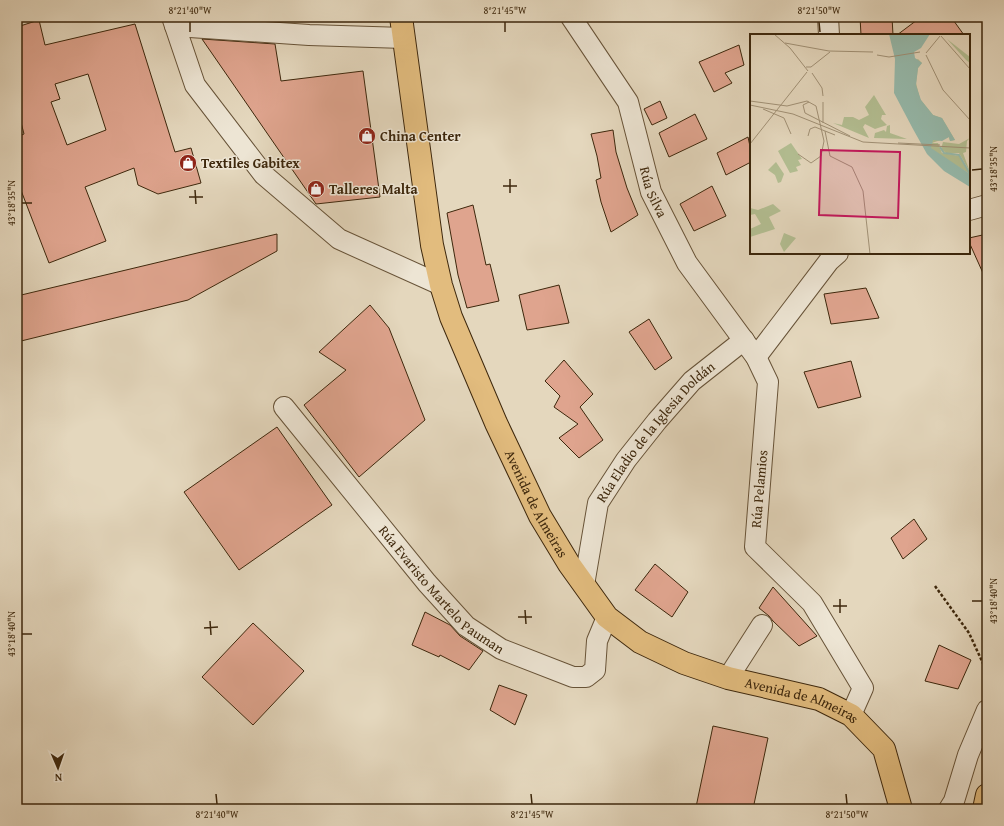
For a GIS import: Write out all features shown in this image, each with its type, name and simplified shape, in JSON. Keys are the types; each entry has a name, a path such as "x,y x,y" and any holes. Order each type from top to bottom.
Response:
{"main road":[{"name":"Avenida de Almeiras","path":"402,17 432,244 441,285 451,318 499,430 540,516 584,585 607,617 640,642 684,663 728,678 819,699 851,715 884,749 901,809"},
{"path":"984,809 987,795"}],"street":[{"name":"Rúa Silva","path":"571,17 628,102 651,192 687,263 756,357"},
{"path":"828,17 829,34"},
{"path":"404,38 309,35 174,21 195,85 264,175 339,239 441,285"},
{"path":"970,210 987,205"},
{"path":"756,357 828,261 837,254"},
{"name":"Rúa Eladio de la Iglesia Doldán","path":"584,585 598,503 626,460 667,409 692,381 744,340"},
{"name":"Rúa Pelamios","path":"756,357 768,382 755,547 812,603 863,688 851,715"},
{"name":"Rúa Evaristo Martelo Pauman","path":"284,408 428,583 466,626 501,649 573,677 586,677 595,670 597,641 607,617"},
{"path":"728,678 762,625"},
{"path":"949,809 954,801 968,755 987,710"}],"path":[{"path":"935,586 969,633 987,672"}],"building":[{"path":"213,17 271,17 272,21"},
{"path":"860,17 892,17 893,34 861,34"},
{"path":"921,17 951,17 963,34 898,34"},
{"path":"39,20 45,45 135,24 175,152 191,148 201,183 158,194 138,185 134,168 85,187 106,241 49,263 17,180 17,137 24,134 17,107 17,27","holes":["88,74 106,130 67,145 51,102 60,99 55,84"]},
{"path":"202,39 275,44 281,81 363,71 380,197 316,204"},
{"path":"739,45 744,65 725,73 732,83 714,92 699,62"},
{"path":"660,101 667,118 652,125 644,109"},
{"path":"695,114 707,139 669,157 659,133"},
{"path":"613,130 616,152 627,188 638,215 611,232 601,202 596,180 601,178 591,134"},
{"path":"748,137 750,146 750,163 726,175 717,153"},
{"path":"712,186 726,216 694,231 680,204"},
{"path":"473,205 486,265 490,264 499,301 467,308 458,275 447,213"},
{"path":"277,234 277,251 188,300 17,342 17,296"},
{"path":"987,234 987,282 970,244 970,238"},
{"path":"559,285 569,323 527,330 519,295"},
{"path":"866,288 879,318 831,324 824,294"},
{"path":"370,305 389,328 425,420 359,477 304,405 346,370 319,352"},
{"path":"649,319 672,358 655,370 629,332"},
{"path":"564,360 593,394 580,407 603,440 579,458 559,438 578,424 554,407 560,396 545,381"},
{"path":"851,361 861,397 818,408 804,372"},
{"path":"277,427 332,505 239,570 184,492"},
{"path":"914,519 927,539 903,559 891,538"},
{"path":"655,564 688,592 672,617 635,590"},
{"path":"773,587 817,636 799,646 759,608"},
{"path":"425,612 450,625 460,636 483,651 469,670 440,655 439,657 412,645"},
{"path":"253,623 304,671 253,725 202,677"},
{"path":"939,645 971,660 958,689 925,681"},
{"path":"499,685 527,695 515,725 490,710"},
{"path":"713,726 768,738 753,809 704,809 696,807"}],"place":[{"name":"China Center","path":"367,136"},
{"name":"Textiles Gabitex","path":"188,163"},
{"name":"Talleres Malta","path":"316,189"}]}
